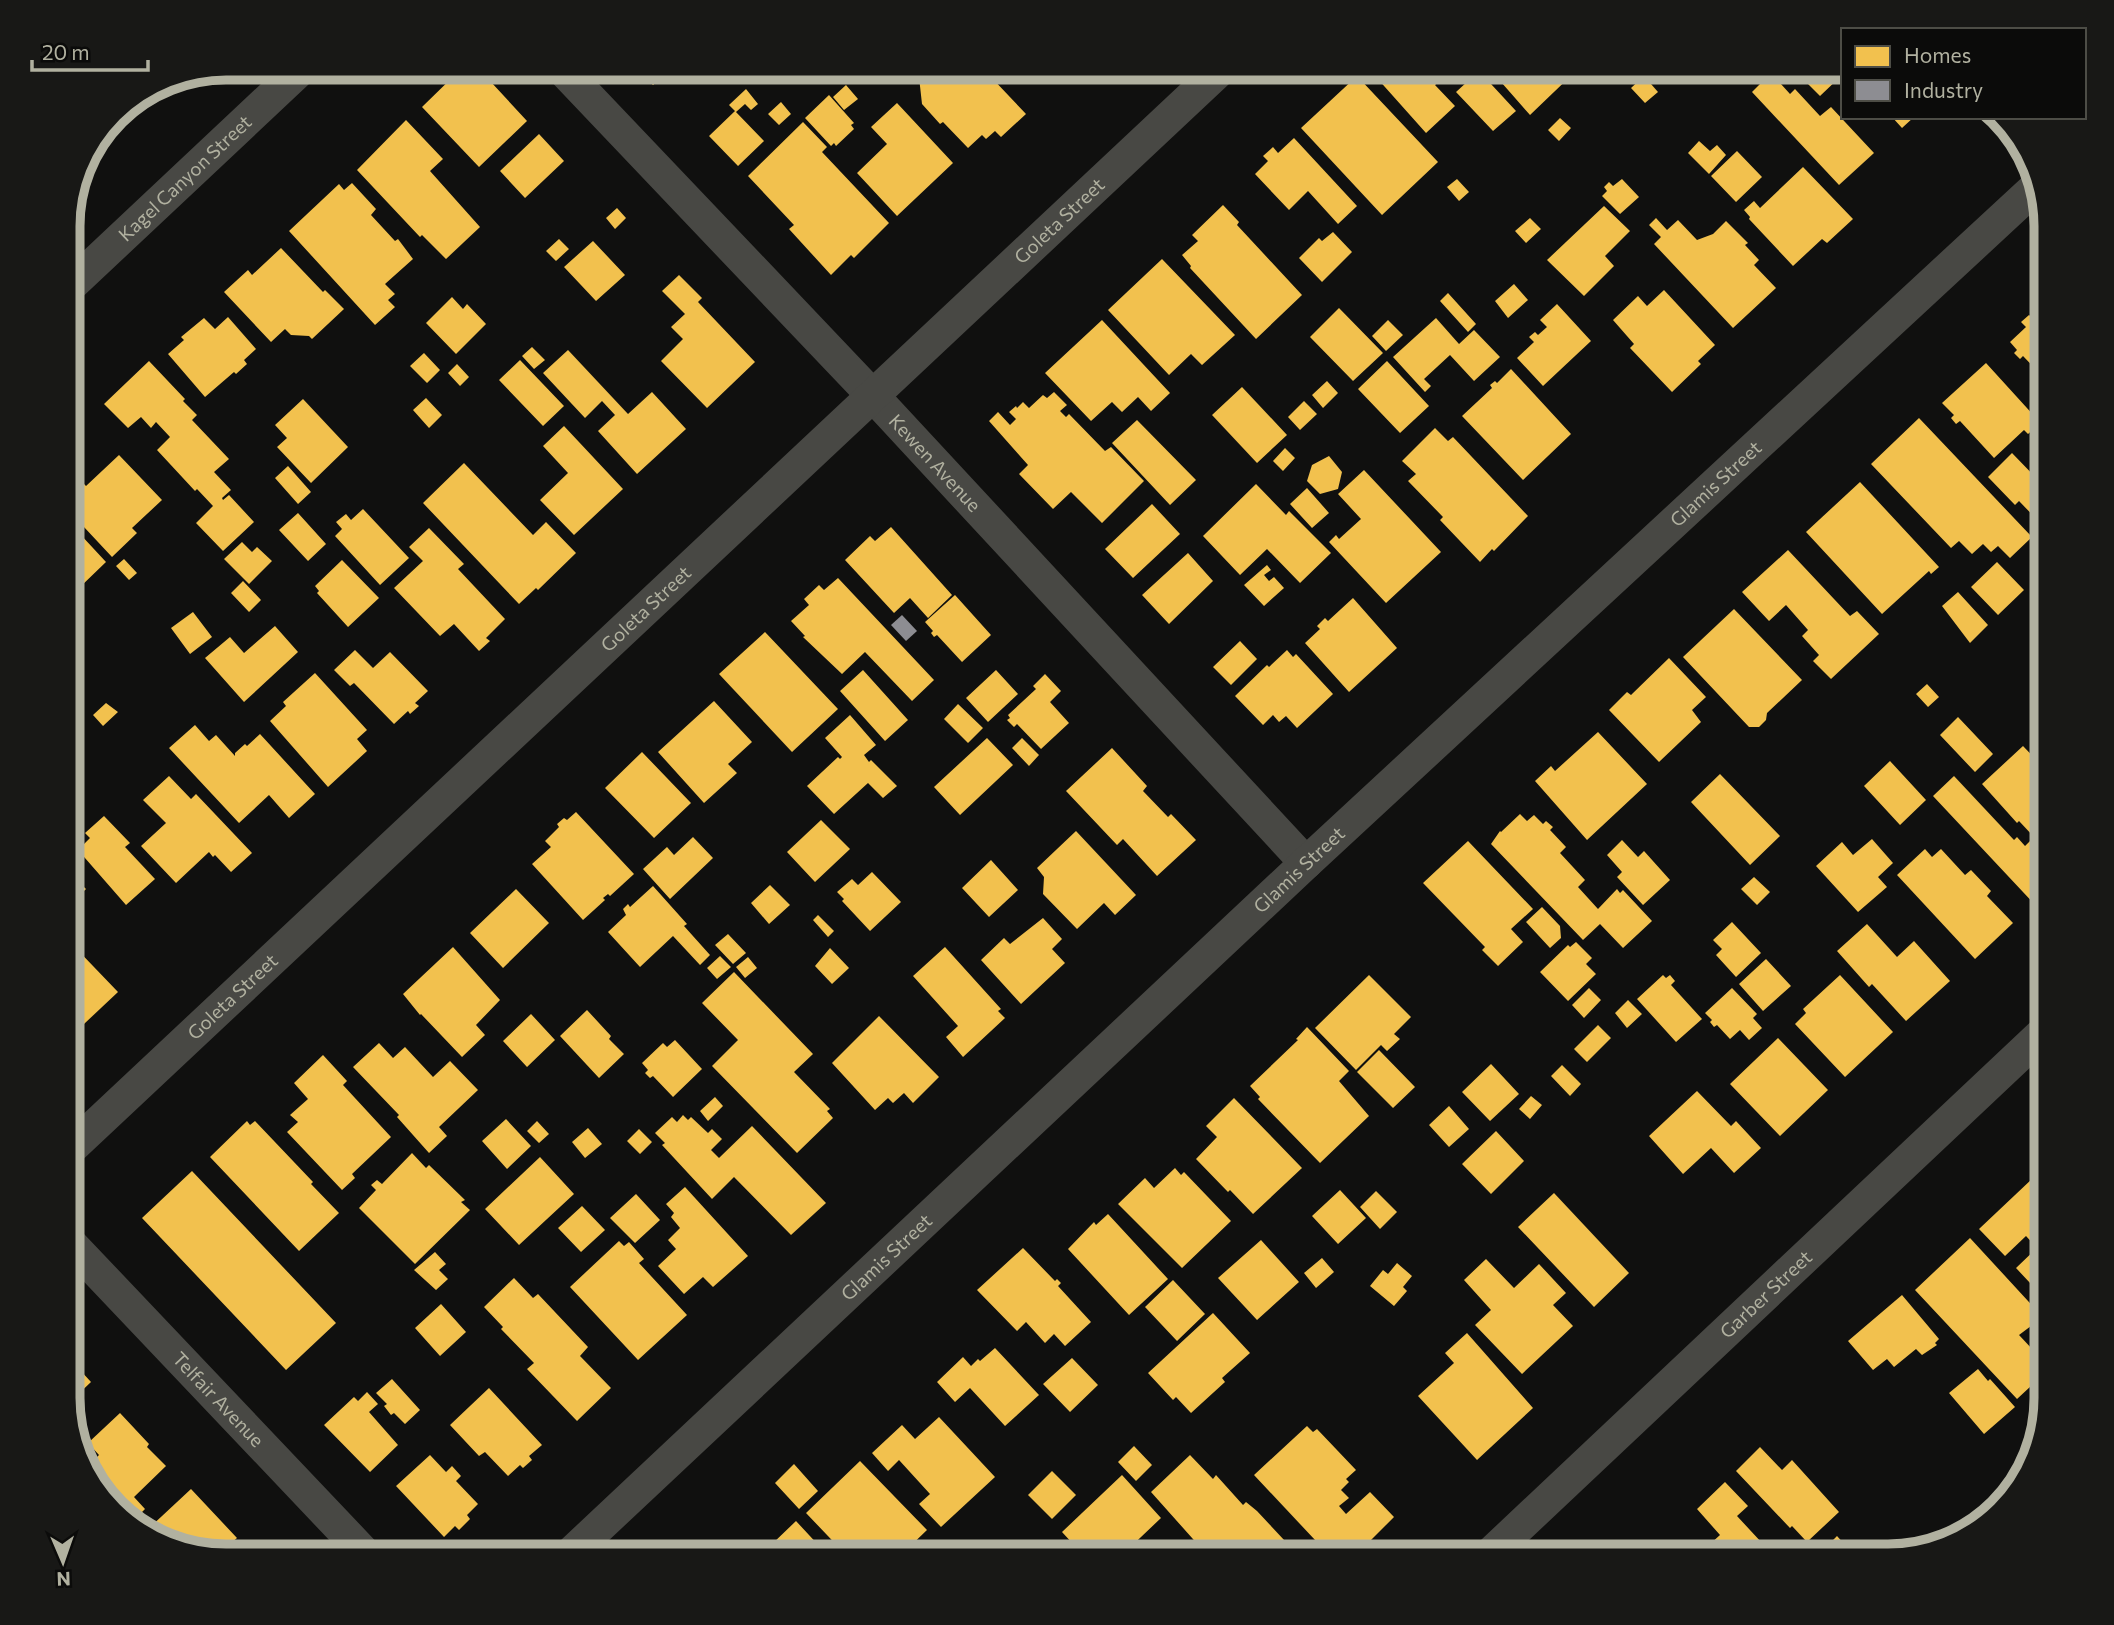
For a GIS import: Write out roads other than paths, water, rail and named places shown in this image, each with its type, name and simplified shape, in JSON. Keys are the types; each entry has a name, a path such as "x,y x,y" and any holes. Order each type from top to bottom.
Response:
{"street":[{"name":"Goleta Street","path":"81,1139 1209,80"},
{"name":"Kagel Canyon Street","path":"81,276 288,81"},
{"name":"Kewen Avenue","path":"573,81 874,397 1306,863"},
{"name":"Glamis Street","path":"581,1544 1306,863 2030,193"},
{"name":"Garber Street","path":"1501,1544 2034,1041"},
{"name":"Telfair Avenue","path":"81,1255 356,1544"}]}
